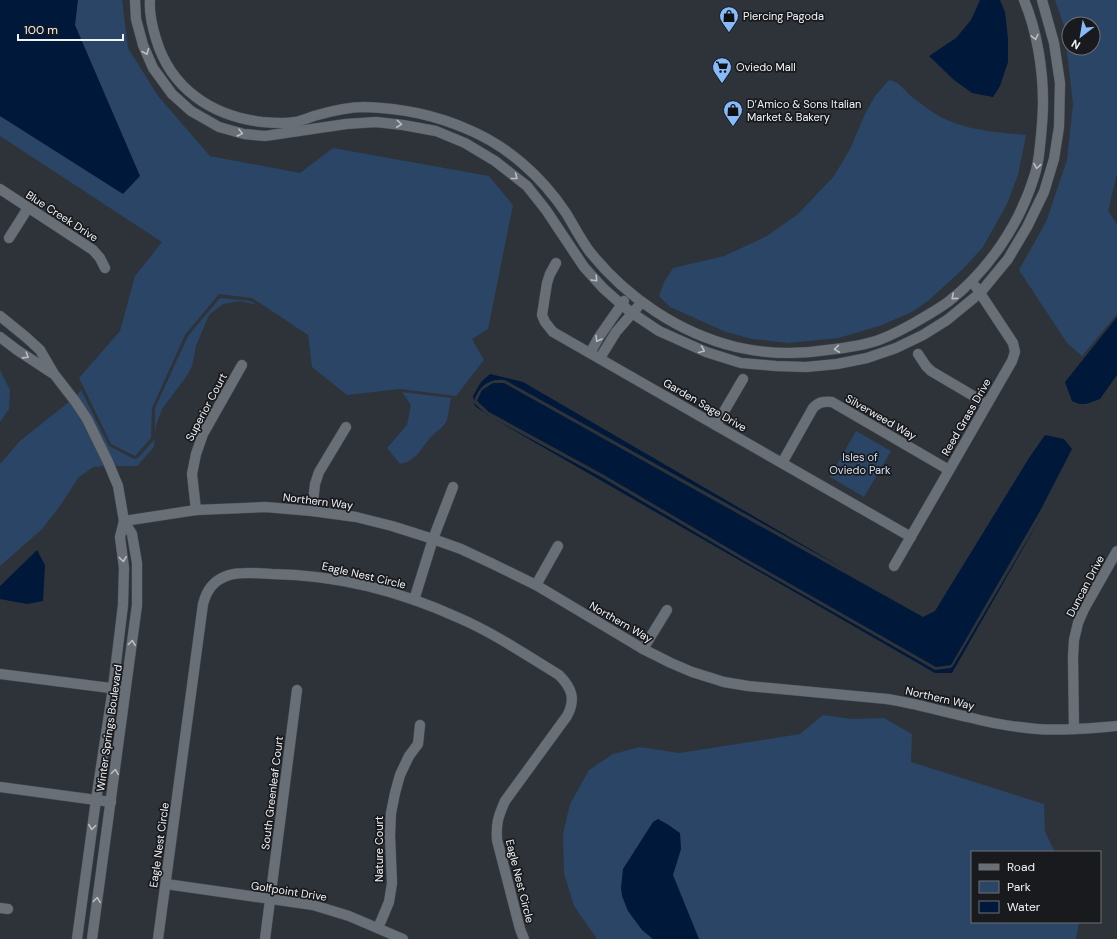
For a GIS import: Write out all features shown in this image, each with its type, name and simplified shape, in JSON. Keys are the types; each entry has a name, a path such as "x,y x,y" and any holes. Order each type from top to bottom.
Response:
{"street":[{"path":"135,0 136,19 141,38 153,68 172,94 191,111 219,127 244,134 265,136 346,124 376,122 436,131 465,143 494,161 527,186 546,210 584,267 603,288 632,314 659,331 706,352 741,363 806,368 867,358 896,348 923,334 947,320 980,293 1008,259 1027,227 1044,192 1054,159 1059,127 1060,83 1054,43 1042,0"},
{"path":"150,0 149,9 160,53 184,87 203,103 226,115 250,121 271,123 295,122 335,110 362,107 400,110 435,117 470,130 499,146 528,168 548,189 565,212 588,249 608,272 642,302 665,319 693,333 734,346 772,354 812,352 853,347 880,340 946,304 972,281 989,263 1009,233 1022,207 1036,172 1043,127 1043,82 1038,49 1024,0"},
{"name":"Blue Creek Drive","path":"0,189 93,250 100,258 105,268"},
{"path":"9,238 28,208"},
{"name":"Garden Sage Drive","path":"556,263 546,283 542,315 545,322 553,332 911,537"},
{"name":"Reed Grass Drive","path":"894,566 1012,361 1015,352 1013,343 1008,334 972,281"},
{"path":"590,353 629,292"},
{"path":"600,358 616,332 642,302"},
{"name":"Winter Springs Boulevard","path":"0,316 40,350 54,374 87,419 101,446 118,486 124,521 132,534 137,563 137,605 92,939"},
{"path":"607,325 616,332"},
{"name":"Winter Springs Boulevard","path":"0,337 54,374"},
{"path":"918,354 931,372 987,404"},
{"name":"Superior Court","path":"196,510 192,474 196,454 203,434 242,365"},
{"path":"716,425 743,378"},
{"name":"Silverweed Way","path":"782,463 813,408 818,403 825,401 832,402 949,470"},
{"path":"312,511 315,484 319,472 346,427"},
{"path":"414,600 433,539 453,487"},
{"name":"Northern Way","path":"124,521 196,510 265,507 356,517 392,526 461,549 536,585 643,649 692,672 724,682 748,686 910,702 1000,724 1038,729 1074,729 1117,726"},
{"name":"Winter Springs Boulevard","path":"78,939 123,605 124,568 120,537 124,521"},
{"path":"536,585 558,546"},
{"name":"Duncan Drive","path":"1074,729 1073,657 1074,640 1078,623 1084,609 1117,551"},
{"name":"Eagle Nest Circle","path":"158,939 203,604 207,593 219,580 229,575 240,573 289,574 322,577 378,588 414,600 460,618 496,637 559,675 567,683 571,690 571,708 567,716 505,801 498,816 496,827 497,840 520,929 524,939"},
{"path":"643,649 667,610"},
{"path":"0,674 126,690"},
{"name":"South Greenleaf Court","path":"265,939 297,690"},
{"name":"Nature Court","path":"378,928 389,902 392,883 390,835 391,813 395,793 400,775 409,756 418,744 420,725"},
{"path":"0,787 111,802"},
{"name":"Golfpoint Drive","path":"166,884 313,905 349,916 403,939"}],"green space":[{"path":"0,0 122,0 128,48 158,96 210,156 300,173 333,148 489,176 513,205 488,329 472,339 484,360 456,396 400,389 347,395 312,367 308,335 252,298 219,294 185,335 152,408 151,438 135,456 111,444 79,378 120,331 135,276 162,242 0,136"},
{"path":"1055,0 1117,0 1117,174 1108,211 1117,224 1117,314 1082,356 1067,343 1019,270 1046,222 1067,160 1073,104 1067,56 1101,56 1101,16 1061,16 1061,17"},
{"path":"889,80 899,84 911,96 931,111 953,122 977,129 1026,135 1018,175 1007,204 983,247 963,269 928,301 912,312 882,325 839,338 788,343 752,339 726,332 670,307 659,296 664,282 673,268 724,256 767,236 798,214 834,176 850,149 865,114 875,96"},
{"path":"220,298 251,301 257,305 240,301 223,304 209,315 196,346 192,366 186,377 162,409 156,425 155,436 155,408 188,336"},
{"path":"0,370 10,390 9,409 0,422"},
{"path":"81,390 109,446 134,459 138,458 155,437 154,447 137,466 114,466 76,396"},
{"path":"402,392 451,398 447,420 444,425 432,436 419,453 407,462 400,464 387,448 407,425 411,405"},
{"path":"70,401 106,466 93,467 78,478 60,506 42,529 0,566 0,464 20,441"},
{"name":"Isles of Oviedo Park","path":"856,431 891,451 864,497 830,477"},
{"path":"823,715 852,719 884,718 912,734 911,762 1044,804 1045,831 1055,851 971,851 971,923 1079,923 1076,939 597,939 574,906 564,873 563,834 570,804 589,770 613,754 640,747 679,753 800,734"}],"water":[{"path":"0,0 78,0 75,25 140,176 123,194 0,116"},
{"path":"980,0 1000,0 1005,12 1008,39 1008,62 1000,86 993,97 972,93 954,80 929,56 956,38 971,20"},
{"path":"1117,317 1117,375 1100,399 1086,404 1079,404 1072,401 1065,382"},
{"path":"490,374 523,382 846,570 505,380 494,380 485,384 479,391 474,401 473,396 481,382"},
{"path":"493,383 504,383 923,617 935,611 1029,458 1045,435 1064,439 1072,449 1040,511 951,665 936,667 752,562 604,475 489,412 477,401 482,390"},
{"path":"474,403 485,413 475,406"},
{"path":"492,417 603,478 751,565 935,670 951,668 953,666 1042,515 952,673 935,673"},
{"path":"37,550 45,565 43,601 27,604 0,599 0,586"},
{"path":"658,819 680,833 681,849 673,875 699,939 653,939 642,930 628,911 622,896 621,888 623,869 653,822"}],"place":[{"name":"Piercing Pagoda","path":"729,33"},
{"name":"Oviedo Mall","path":"722,84"},
{"name":"D’Amico & Sons Italian Market & Bakery","path":"733,127"}]}
